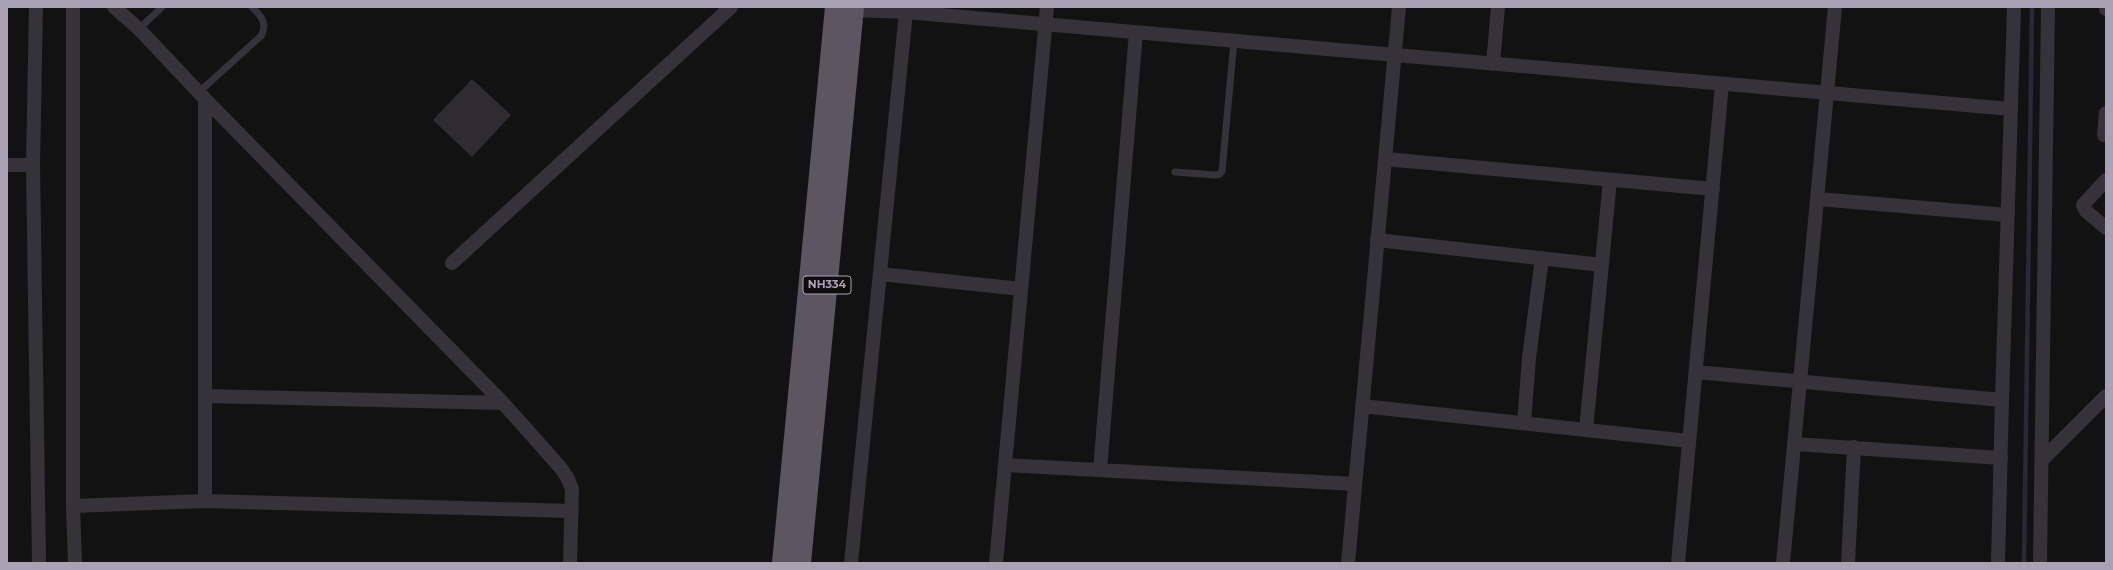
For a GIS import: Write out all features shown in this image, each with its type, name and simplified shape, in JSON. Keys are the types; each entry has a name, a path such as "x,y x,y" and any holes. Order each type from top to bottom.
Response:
{"highway":[{"name":"NH334","path":"783,563 847,8"},
{"name":"NH334","path":"800,563 847,8"}],"street":[{"path":"36,7 33,164 39,563"},
{"path":"73,7 73,506 75,563"},
{"path":"114,7 139,29 202,96 503,403 567,477 572,489 570,563"},
{"path":"452,264 731,7"},
{"path":"996,563 1047,7"},
{"path":"1348,563 1399,7"},
{"path":"1493,64 1498,7"},
{"path":"1783,563 1802,381 1835,7"},
{"path":"1998,563 2014,7"},
{"path":"2040,563 2042,325 2048,7"},
{"path":"847,8 2011,109"},
{"path":"850,563 906,12"},
{"path":"1100,470 1136,32"},
{"path":"1678,563 1722,84"},
{"path":"202,96 205,501"},
{"path":"2104,135 2106,113"},
{"path":"1385,159 1712,189"},
{"path":"7,165 33,164"},
{"path":"1586,430 1610,180"},
{"path":"2106,180 2082,205 2086,211 2106,228"},
{"path":"1818,199 2008,215"},
{"path":"1377,240 1602,265"},
{"path":"1524,423 1529,358 1542,258"},
{"path":"880,274 1021,289"},
{"path":"1696,372 2002,400"},
{"path":"205,396 503,403"},
{"path":"2042,460 2106,396"},
{"path":"1362,406 1689,441"},
{"path":"1795,444 2001,458"},
{"path":"1848,563 1854,448"},
{"path":"1005,465 1355,484"},
{"path":"73,506 205,501 572,512"}],"lane":[{"path":"139,29 162,7"},
{"path":"202,96 261,36 264,29 264,22 252,7"},
{"path":"1175,172 1215,175 1220,174 1222,171 1234,41"}],"building":[{"path":"472,79 511,115 472,157 433,120"}],"waterway":[{"path":"2024,563 2032,7"}]}
